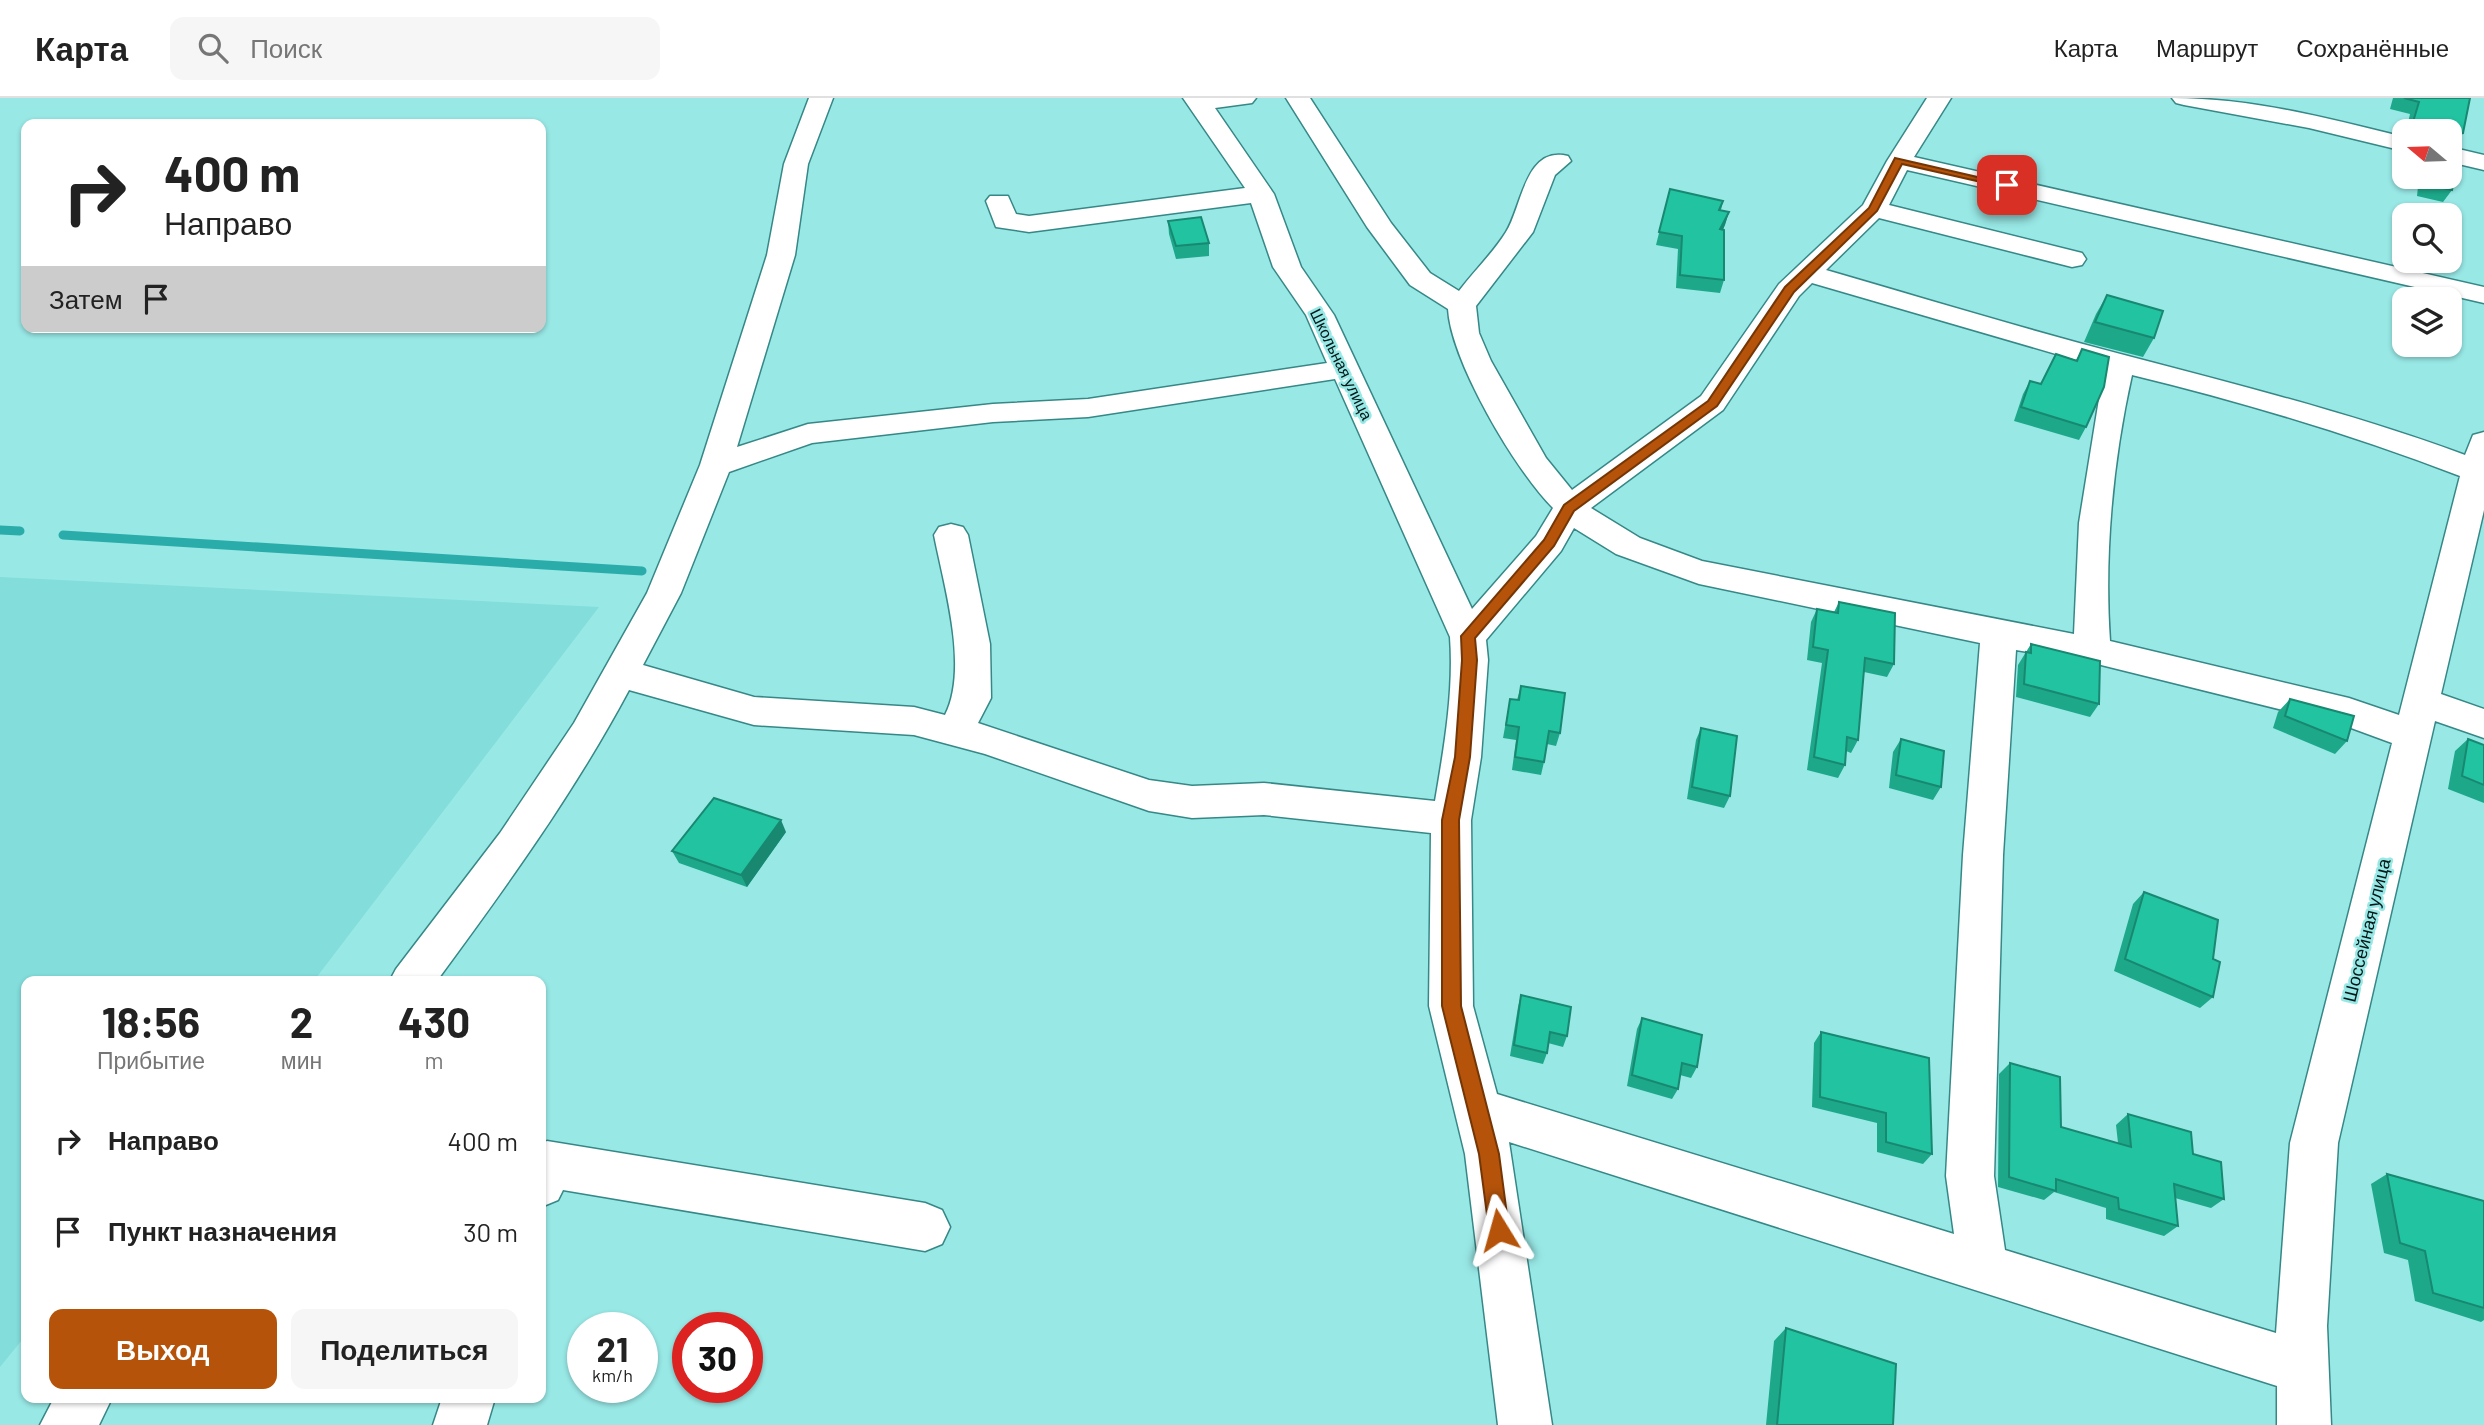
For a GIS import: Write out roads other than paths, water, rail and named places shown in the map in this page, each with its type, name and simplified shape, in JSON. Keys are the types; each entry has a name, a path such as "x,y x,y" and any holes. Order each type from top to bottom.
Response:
{"street":[{"path":"416,976 514,845 587,733 664,593 716,465 781,255 796,164 821,98"},
{"path":"1197,100 1244,98"},
{"path":"1298,98 1380,227 1420,279 1462,305"},
{"path":"1468,636 1549,543 1569,508 1713,404 1789,290 1874,209 1899,161 1939,98"},
{"path":"2184,98 2309,121 2392,141"},
{"name":"Школьная улица","path":"1197,100 1261,194 1287,267 1320,315 1468,636 1470,660 1462,757 1451,820 1451,1006 1489,1154 1525,1425"},
{"path":"2462,158 2484,163"},
{"path":"1559,161 1544,171 1520,232 1462,305 1466,337 1509,424 1545,482 1569,508 1610,538 1658,561 1699,572 1999,634 2094,650 2348,712 2484,724"},
{"path":"1899,161 2484,295"},
{"path":"999,201 1005,220 1029,224 1261,194"},
{"path":"1874,209 2072,259"},
{"path":"1807,273 2120,363 2228,389 2406,444 2482,462"},
{"path":"2094,650 2089,605 2095,519 2111,391 2120,363"},
{"path":"716,465 808,434 993,413 1088,408 1345,369"},
{"name":"Шоссейная улица","path":"2304,1425 2300,1367 2314,1143 2417,719 2470,568 2482,462"},
{"path":"951,535 972,645 972,698 955,732"},
{"path":"1983,1269 1970,1162 1983,855 1999,634"},
{"path":"622,671 646,682 754,711 914,721 1083,770 1149,795 1192,802 1264,799 1374,808 1451,820"},
{"path":"1478,1111 2300,1367"},
{"path":"546,1167 547,1164 925,1227"},
{"path":"67,1425 82,1403"},
{"path":"460,1425 467,1403"}],"waterway":[{"path":"0,530 20,531"},
{"path":"63,535 642,571"}]}
